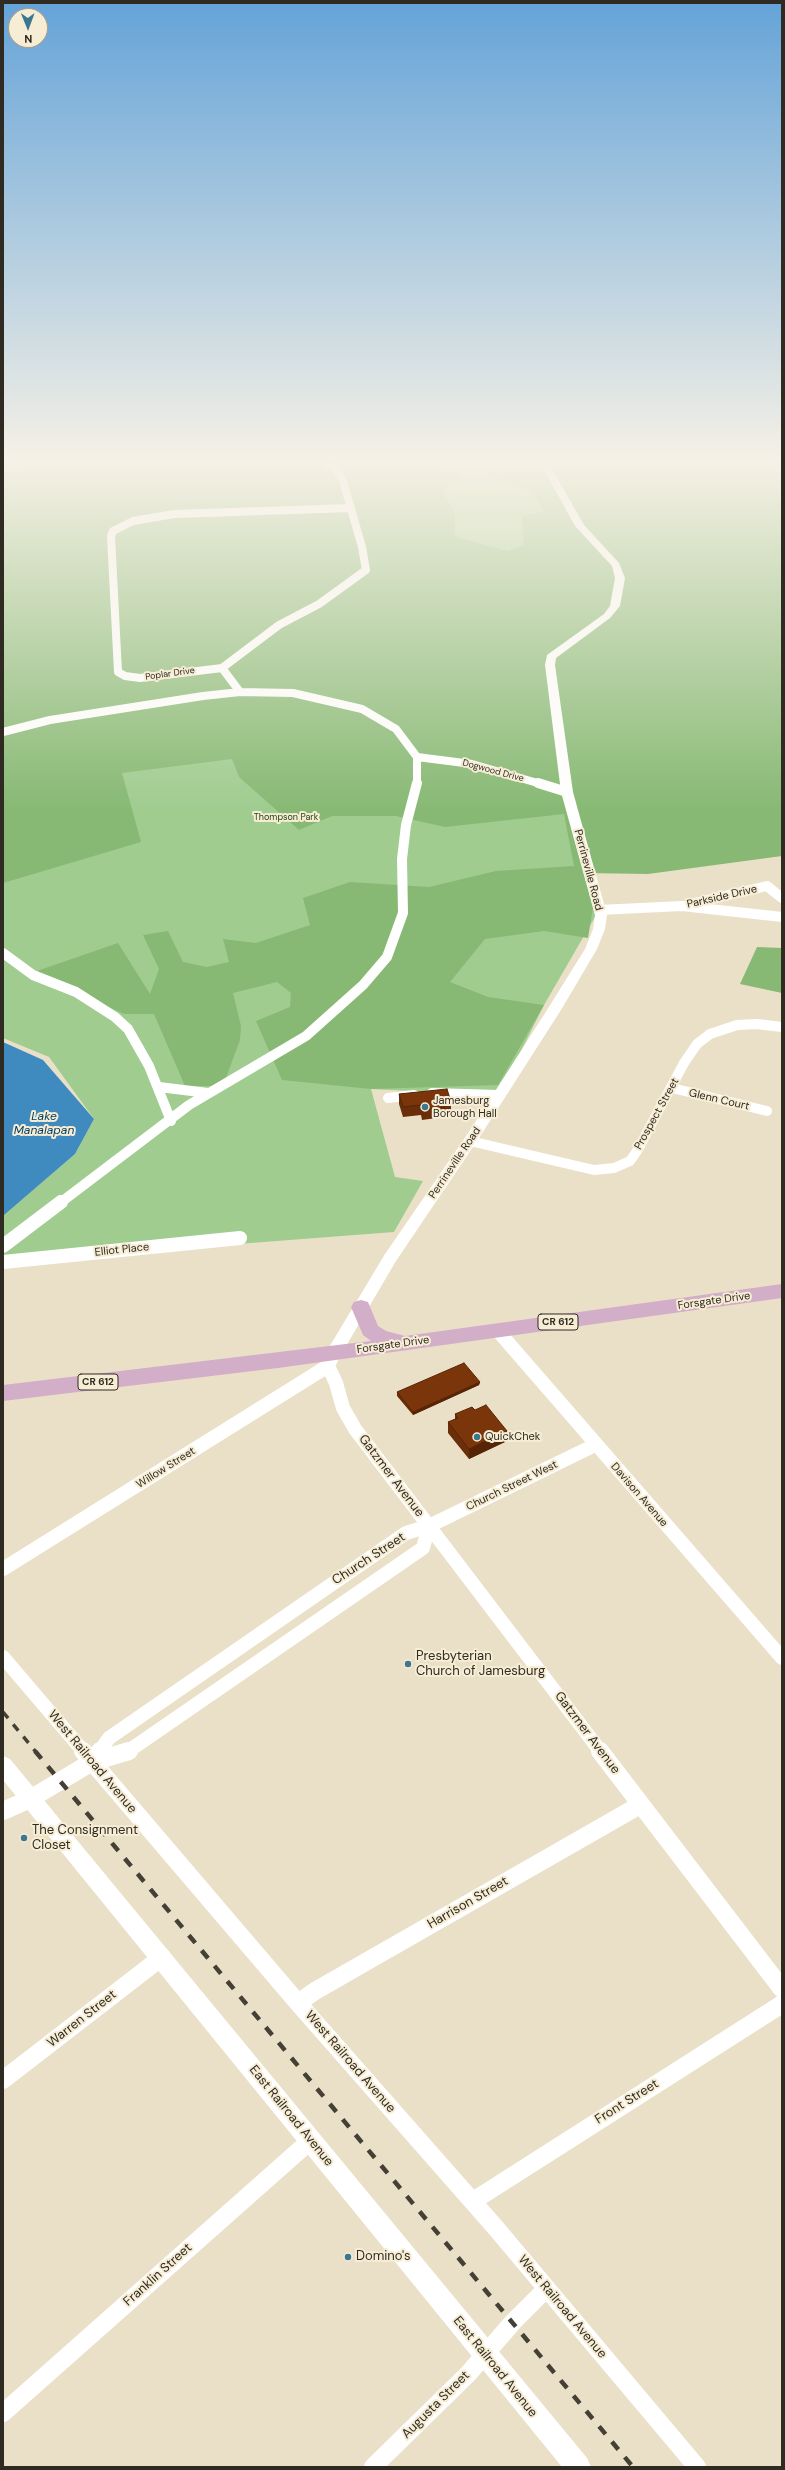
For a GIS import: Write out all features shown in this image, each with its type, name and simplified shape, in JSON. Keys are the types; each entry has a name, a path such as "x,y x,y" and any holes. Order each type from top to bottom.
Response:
{"main road":[{"name":"Forsgate Drive","path":"3,1393 330,1360 405,1344 782,1291"},
{"path":"361,1307 370,1330 380,1337 405,1344"}],"street":[{"name":"Poplar Drive","path":"114,579 118,672 125,676 140,678 222,668"},
{"path":"240,692 222,668 279,625 319,604 352,579"},
{"name":"Perrineville Road","path":"330,1360 390,1258 470,1141 591,949 599,929 599,910 567,792 550,676 551,657 607,616 615,606 620,579"},
{"path":"3,732 50,720 240,692 293,693 362,709 396,729 417,757 416,791 406,826 402,859 403,913 387,957 363,986 334,1014 306,1036 276,1056 208,1093 3,1246"},
{"name":"Dogwood Drive","path":"417,757 472,764 567,792"},
{"name":"Parkside Drive","path":"682,906 767,886 771,887 782,898"},
{"name":"Parkside Drive","path":"599,910 682,906 782,917"},
{"path":"3,953 33,975 76,992 115,1017 128,1029 159,1087 171,1121"},
{"name":"Prospect Street","path":"470,1141 594,1170 614,1168 630,1161 672,1088 690,1052 710,1034 737,1024 757,1024 782,1027"},
{"path":"159,1087 208,1093"},
{"name":"Glenn Court","path":"672,1088 767,1111"},
{"path":"388,1098 449,1092 499,1095"},
{"name":"Elliot Place","path":"3,1262 240,1238"},
{"name":"Davison Avenue","path":"498,1331 595,1446 782,1658"},
{"name":"Gatzmer Avenue","path":"330,1360 348,1417 640,1805 782,1989"},
{"name":"Willow Street","path":"3,1569 330,1360"},
{"name":"Church Street West","path":"429,1526 595,1446"},
{"name":"Church Street","path":"92,1762 109,1738 286,1614 406,1534 429,1526"},
{"name":"Church Street","path":"3,1811 30,1799 92,1762 124,1754 385,1577 423,1548 429,1526"},
{"name":"West Railroad Avenue","path":"3,1657 298,2003 473,2202 697,2467"},
{"name":"East Railroad Avenue","path":"3,1765 162,1957 485,2355 578,2467"},
{"name":"Harrison Street","path":"298,2003 315,1991 640,1805"},
{"name":"Warren Street","path":"3,2080 162,1957"},
{"name":"Front Street","path":"473,2202 782,2004"},
{"name":"Franklin Street","path":"4,2412 311,2140"},
{"name":"Augusta Street","path":"373,2467 485,2355 513,2322 546,2289"}],"green space":[{"name":"Thompson Park","path":"3,579 549,579 551,657 599,910 544,1005 499,1095 371,1089 395,1177 423,1181 394,1232 3,1262 3,1216 75,1154 94,1119 49,1057 3,1038"},
{"path":"3,579 782,579 782,856 648,874 584,873 593,908 588,938 544,931 485,939 450,982 488,997 544,1005 498,1085 371,1089 282,1080 256,1021 290,1007 291,993 277,982 233,993 241,1026 240,1040 223,1086 185,1086 154,1014 124,1014 54,982 37,971 118,943 150,994 159,969 143,935 168,931 183,962 207,967 229,962 223,939 256,943 310,925 303,898 350,882 429,887 496,871 574,866 564,814 445,827 396,816 332,816 299,830 239,777 232,759 122,773 141,842 3,883"},
{"path":"757,947 782,948 782,993 740,984"}],"water":[{"name":"Lake Manalapan","path":"3,1042 43,1060 94,1119 75,1154 3,1216"}],"building":[{"path":"447,1089 451,1102 443,1103 444,1107 422,1110 421,1105 403,1107 399,1094"},
{"path":"464,1363 480,1382 413,1412 397,1392"},
{"name":"QuickChek","path":"486,1405 507,1431 469,1449 448,1422 458,1418 455,1414 472,1407 475,1410"}],"railway":[{"path":"3,1712 36,1752"},
{"path":"35,1751 633,2467"}],"place":[{"name":"Jamesburg Borough Hall","path":"425,1107"},
{"name":"QuickChek","path":"477,1437"},
{"name":"Presbyterian Church of Jamesburg","path":"408,1664"},
{"name":"The Consignment Closet","path":"24,1838"},
{"name":"Domino's","path":"348,2257"}]}
